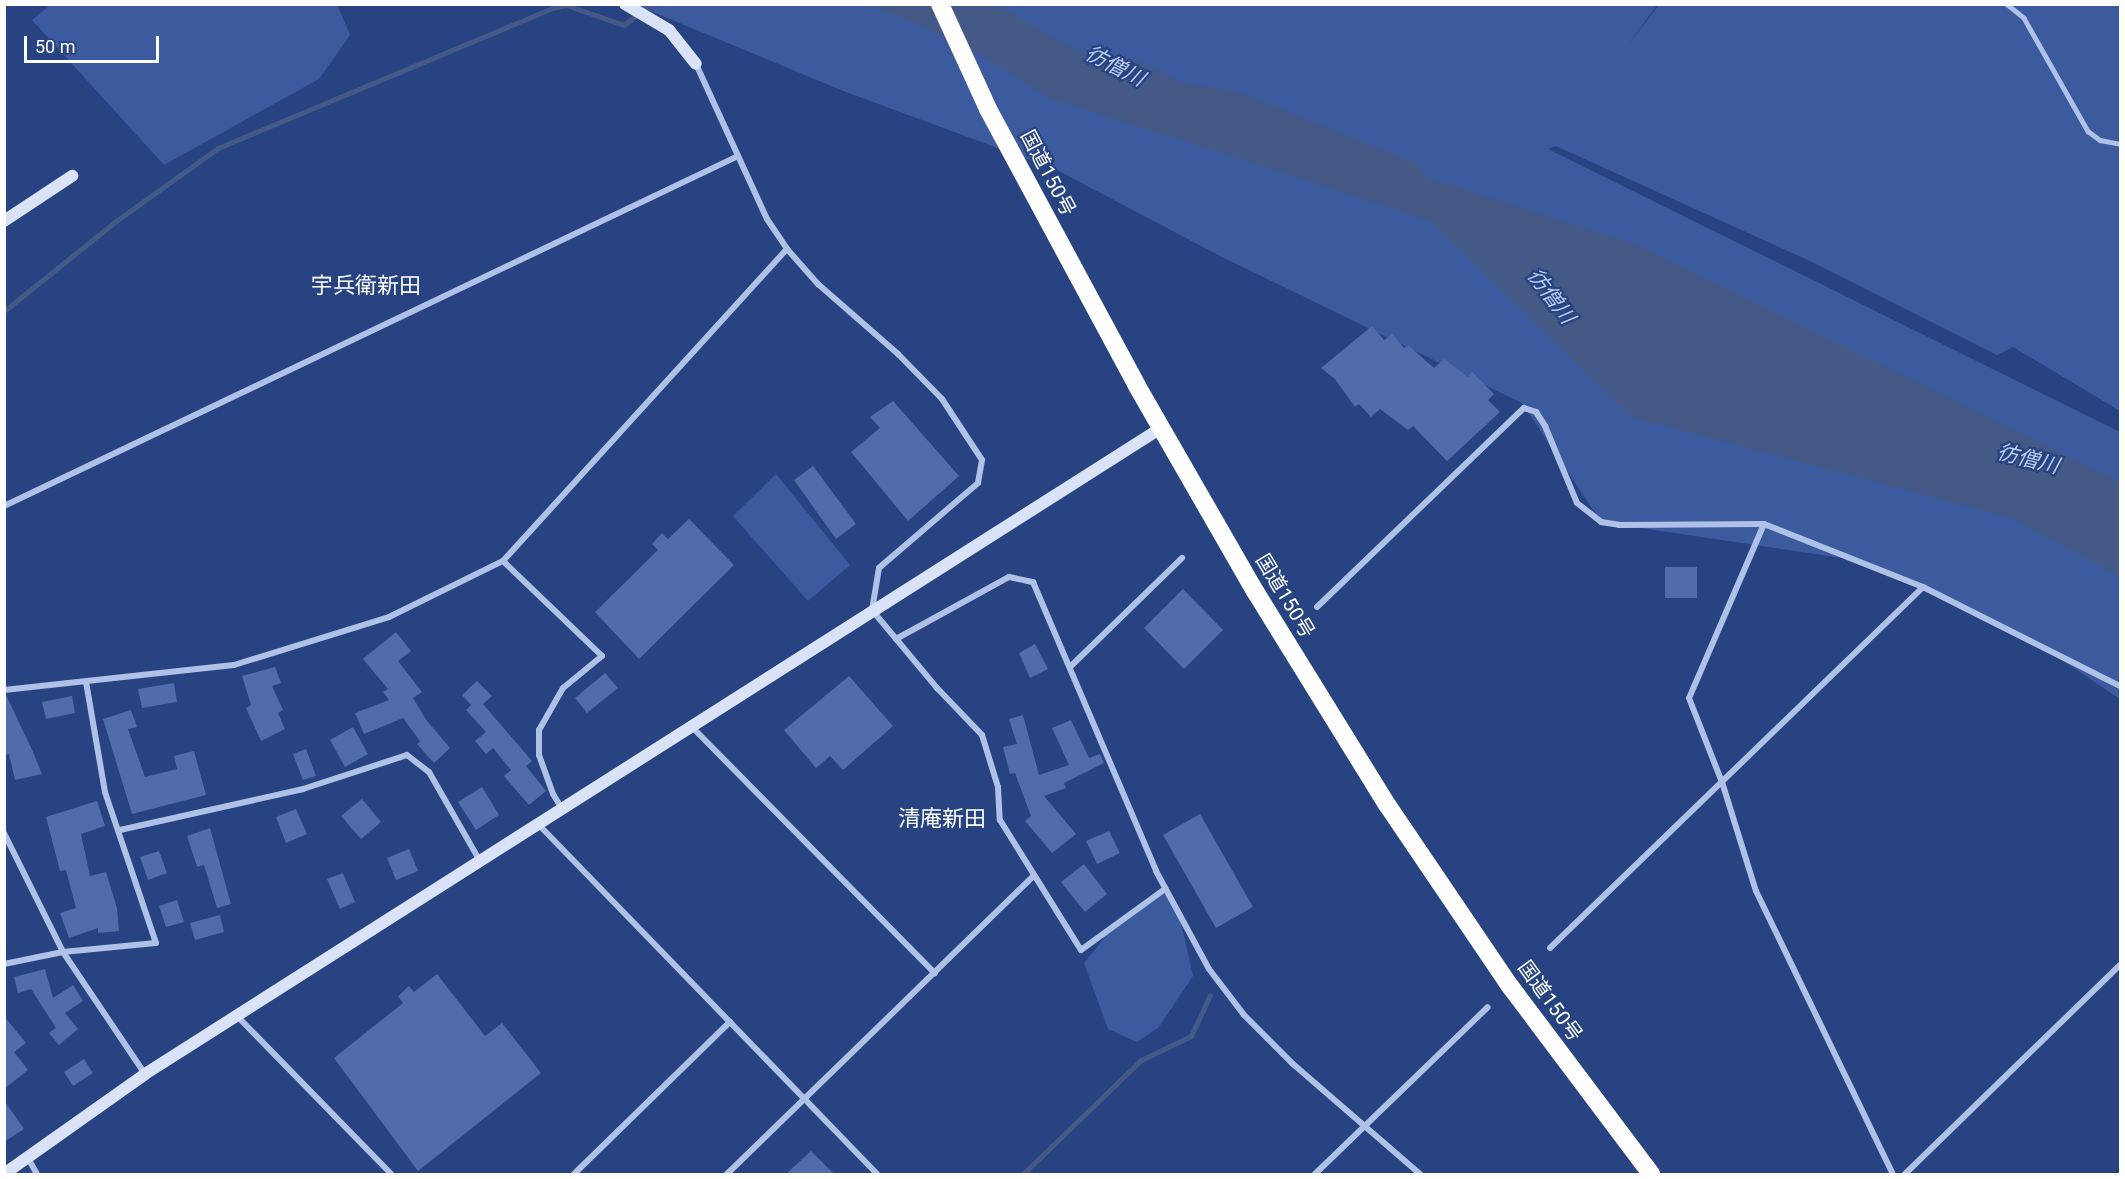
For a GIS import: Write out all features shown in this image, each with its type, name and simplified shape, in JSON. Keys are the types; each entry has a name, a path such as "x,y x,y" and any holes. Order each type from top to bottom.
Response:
{"highway":[{"name":"国道150号","path":"940,4 988,109 1161,428 1255,591 1388,806 1510,986 1651,1174"}],"street":[{"path":"625,4 669,30 696,64 767,219 787,249 818,284 898,354 942,399 982,460 978,483 879,568 872,610 982,735 998,787 1000,820 1032,877 1081,950 1165,889"},
{"path":"4,506 738,156"},
{"path":"4,221 72,176"},
{"path":"4,690 234,665 389,617 503,561 787,249"},
{"path":"1317,607 1524,408 1536,412 1545,426 1577,502 1601,522 1619,525 1764,524 1923,587 2121,686"},
{"path":"4,1174 146,1074 1161,428"},
{"path":"1764,524 1689,699 1722,782 1756,891 1893,1174"},
{"path":"1071,666 1182,558"},
{"path":"503,561 602,656 563,687 539,730 539,755 553,794 563,809"},
{"path":"896,639 1009,577 1033,582 1165,889 1209,969 1244,1015 1293,1064 1420,1174"},
{"path":"1550,948 1923,587"},
{"path":"4,964 63,952 156,943 120,830 105,792 86,682"},
{"path":"692,727 935,973"},
{"path":"120,830 303,789 407,755 429,771 480,861"},
{"path":"538,824 877,1174"},
{"path":"4,833 63,952 146,1074"},
{"path":"727,1174 1032,877"},
{"path":"1905,1174 2121,964"},
{"path":"1315,1174 1488,1007"},
{"path":"238,1017 391,1174"},
{"path":"573,1174 730,1022"},
{"path":"27,1158 37,1174"}],"lane":[{"path":"2007,4 2024,18 2088,131 2100,140 2121,144"}],"shaded area":[{"path":"337,4 350,35 319,79 164,165 32,20 50,5"},
{"path":"636,5 1657,5 1628,45 1659,5 2120,5 2120,411 2013,347 1997,355 1812,262 1556,146 1548,149 2120,432 2120,699 2031,639 1856,560 1601,522 1522,403 1222,257 1057,170 846,92"},
{"path":"776,474 850,565 808,601 733,516"},
{"path":"1165,889 1181,923 1193,976 1159,1027 1137,1042 1108,1029 1084,963 1114,926"}],"water":[{"path":"871,5 998,5 1057,40 1174,97 1636,244 2120,482 2120,577 2011,518 1631,417 1430,221 1047,97 962,43"}],"building":[{"path":"1372,326 1384,340 1392,334 1404,348 1408,345 1434,368 1444,359 1468,377 1472,372 1494,394 1488,400 1500,412 1447,461 1413,426 1408,430 1380,409 1371,417 1359,404 1355,407 1335,379 1321,368"},
{"path":"893,401 959,476 908,521 851,452 880,428 870,417"},
{"path":"813,466 856,524 836,539 794,480"},
{"path":"689,519 734,565 639,659 595,612 658,550 652,544 662,533 668,539"},
{"path":"1665,567 1697,567 1697,598 1665,598"},
{"path":"1183,589 1223,630 1184,669 1144,628"},
{"path":"396,632 411,651 398,661 422,692 413,698 427,721 450,748 434,763 417,744 420,741 403,718 364,734 355,713 389,700 383,692 388,689 363,659"},
{"path":"1035,644 1048,669 1030,678 1019,653"},
{"path":"275,667 281,683 272,686 283,710 278,713 285,729 261,741 246,708 251,705 242,676"},
{"path":"605,673 618,688 587,713 575,698"},
{"path":"849,676 893,726 843,770 830,756 816,768 784,730"},
{"path":"477,681 492,696 483,704 532,761 526,766 546,791 529,805 504,776 511,770 493,748 486,754 475,741 486,732 466,710 471,705 462,695"},
{"path":"174,683 177,702 142,708 138,689"},
{"path":"6,695 42,774 15,780 9,754 4,756"},
{"path":"72,696 75,713 46,719 42,702"},
{"path":"131,710 137,727 128,729 145,777 177,769 174,756 194,751 206,795 132,814 103,719"},
{"path":"1023,715 1039,775 1069,765 1052,728 1071,720 1089,758 1100,754 1104,763 1064,783 1066,788 1044,796 1076,834 1052,853 1025,821 1031,816 1015,773 1010,774 1003,747 1017,744 1009,719"},
{"path":"353,727 368,754 345,767 330,740"},
{"path":"306,749 316,776 303,780 293,754"},
{"path":"482,787 499,815 476,830 458,802"},
{"path":"362,799 381,822 361,839 341,816"},
{"path":"97,801 105,826 81,834 90,876 106,872 117,908 119,931 98,933 98,928 69,938 60,913 76,908 66,870 60,871 46,817"},
{"path":"296,809 307,834 286,843 276,817"},
{"path":"1200,814 1253,907 1216,928 1163,835"},
{"path":"210,828 231,904 217,908 204,865 197,867 187,836"},
{"path":"1109,831 1120,853 1097,864 1086,841"},
{"path":"409,849 418,871 396,880 387,858"},
{"path":"159,851 167,873 148,880 140,857"},
{"path":"1084,864 1107,894 1085,912 1061,882"},
{"path":"343,873 355,902 340,909 327,879"},
{"path":"177,900 184,922 166,927 159,906"},
{"path":"220,915 224,932 195,940 190,923"},
{"path":"45,969 53,998 73,985 83,1001 65,1013 78,1029 59,1045 49,1033 56,1028 31,989 18,993 14,977"},
{"path":"437,974 485,1036 502,1023 541,1073 418,1171 334,1058 403,1003 398,996 409,986 414,992"},
{"path":"4,1016 26,1043 14,1052 28,1070 4,1089"},
{"path":"84,1059 93,1073 73,1086 64,1072"},
{"path":"4,1100 24,1129 4,1142"},
{"path":"811,1151 834,1174 786,1174"}],"waterway":[{"path":"4,311 116,221 218,148 552,8 566,5 624,25 651,4"},
{"name":"彷僧川","path":"1135,78 1174,97 1235,108 1407,177"},
{"path":"1023,1174 1141,1060 1191,1036 1210,995"}],"district":[{"name":"宇兵衛新田","path":"366,286"},
{"name":"清庵新田","path":"942,819"}]}
